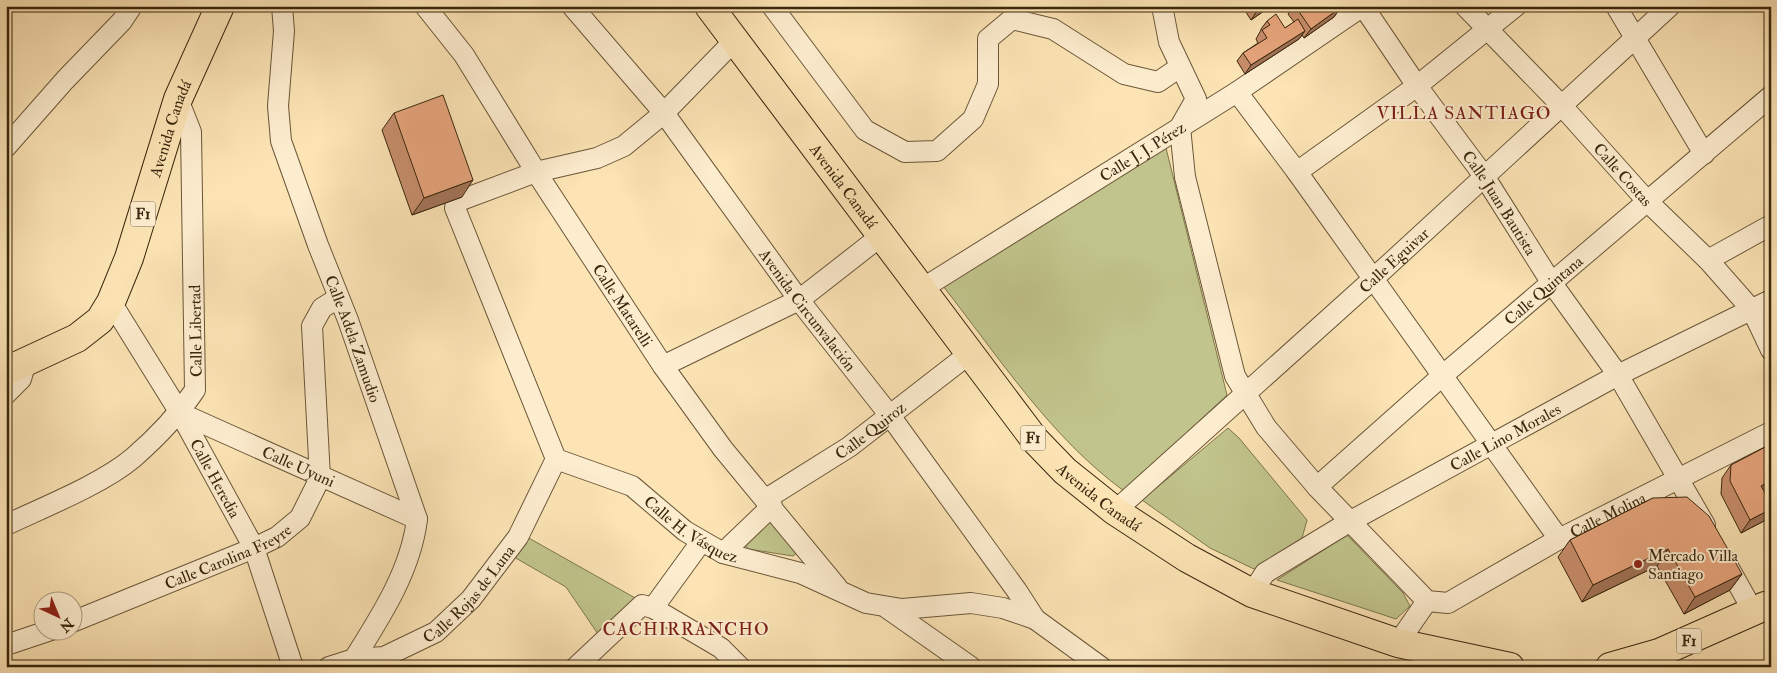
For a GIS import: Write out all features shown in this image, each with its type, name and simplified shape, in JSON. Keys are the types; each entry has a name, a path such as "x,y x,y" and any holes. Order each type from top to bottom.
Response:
{"highway":[{"name":"Avenida Canadá","path":"16,367 77,338 100,320 129,258 178,99 220,6"},
{"name":"Avenida Canadá","path":"709,6 1034,440 1065,471 1115,511 1187,558 1252,593 1398,643 1510,667"},
{"name":"F1","path":"1610,667 1659,653 1766,606"}],"street":[{"path":"6,147 65,80 122,21 132,6"},
{"name":"Calle Adela Zamudio","path":"282,6 284,31 278,106 281,141 338,298 348,320 417,519 414,544 385,611 354,659"},
{"name":"Calle Matarelli","path":"425,6 464,55 536,172 663,366 723,449 769,502 839,590"},
{"name":"Avenida Circunvalación","path":"572,6 664,113 799,300 891,416 1017,591 1035,619"},
{"path":"772,6 865,130 905,152 937,151 973,119 988,84 988,39 1012,19 1053,29 1124,74 1158,82 1180,67"},
{"path":"1162,6 1168,42 1196,99 1180,127 1185,176 1234,376 1266,427 1317,487 1427,601 1398,643"},
{"name":"Calle Juan Bautista","path":"1363,6 1417,86 1484,176 1551,282 1618,375 1680,479 1766,606"},
{"name":"Calle J. J. Pérez","path":"920,290 1237,92 1363,6"},
{"name":"Calle Costas","path":"1465,6 1562,106 1648,202 1708,260 1752,310 1771,350"},
{"path":"1297,172 1417,86 1516,6"},
{"path":"1616,6 1704,154"},
{"name":"Calle Eguivar","path":"1115,511 1244,392 1373,279 1670,6"},
{"path":"556,459 509,347 479,264 455,208 456,202 536,172 597,158 624,146 664,113 734,41"},
{"path":"1237,92 1297,172 1559,539"},
{"name":"Calle Quintana","path":"1317,487 1551,282 1648,202 1771,96"},
{"name":"Calle Libertad","path":"6,525 88,486 132,459 180,413 196,390 191,132 178,99"},
{"path":"1708,260 1771,225"},
{"path":"663,366 799,300 881,236"},
{"name":"Calle Carolina Freyre","path":"82,618 254,548 277,537 300,518 320,478 312,326 322,308 338,298"},
{"name":"Calle Lino Morales","path":"1252,593 1265,573 1349,522 1490,443 1618,375 1771,300"},
{"name":"Calle Heredia","path":"110,302 180,413 254,548 293,667"},
{"name":"Calle Quiroz","path":"723,552 769,502 891,416 969,354"},
{"path":"6,394 21,379 16,367"},
{"name":"Calle Uyuni","path":"180,413 320,478 417,519"},
{"name":"Calle Molina","path":"1427,601 1448,603 1559,539 1771,432"},
{"name":"Calle H. Vásquez","path":"556,459 632,486 701,542 723,552 800,573 866,603 902,609 971,603 1003,608 1035,619"},
{"name":"Calle Rojas de Luna","path":"329,667 354,659 384,657 436,632 471,599 518,537 556,459"},
{"path":"576,667 647,606 701,542"},
{"path":"647,606 721,648 740,667"},
{"path":"884,606 971,667"},
{"path":"1035,619 1101,667"},
{"path":"6,645 32,636"}],"green space":[{"path":"1166,148 1227,395 1124,491 1097,470 1049,421 1005,368 943,286"},
{"path":"1228,428 1239,438 1307,520 1302,538 1254,569 1210,548 1142,500"},
{"path":"768,518 798,552 793,556 748,549 744,543"},
{"path":"1347,535 1403,593 1410,606 1396,619 1277,580"},
{"path":"527,537 637,599 598,634 566,587 514,557"}],"building":[{"path":"1254,6 1264,6 1257,11"},
{"path":"1295,6 1339,6 1340,8 1311,29"},
{"path":"1276,14 1285,28 1298,19 1305,31 1251,65 1243,53 1267,38 1262,30 1270,25 1267,21"},
{"path":"443,95 473,180 424,198 394,113"},
{"path":"1771,444 1771,481 1761,486 1771,503 1771,509 1750,520 1730,481 1731,465"},
{"name":"Mercado Villa Santiago","path":"1687,497 1709,516 1742,574 1695,597 1668,549 1593,585 1570,540 1653,498"}],"place":[{"name":"Mercado Villa Santiago","path":"1638,564"}],"district":[{"name":"VILLA SANTIAGO","path":"1464,113"},
{"name":"CACHIRRANCHO","path":"686,629"}]}
